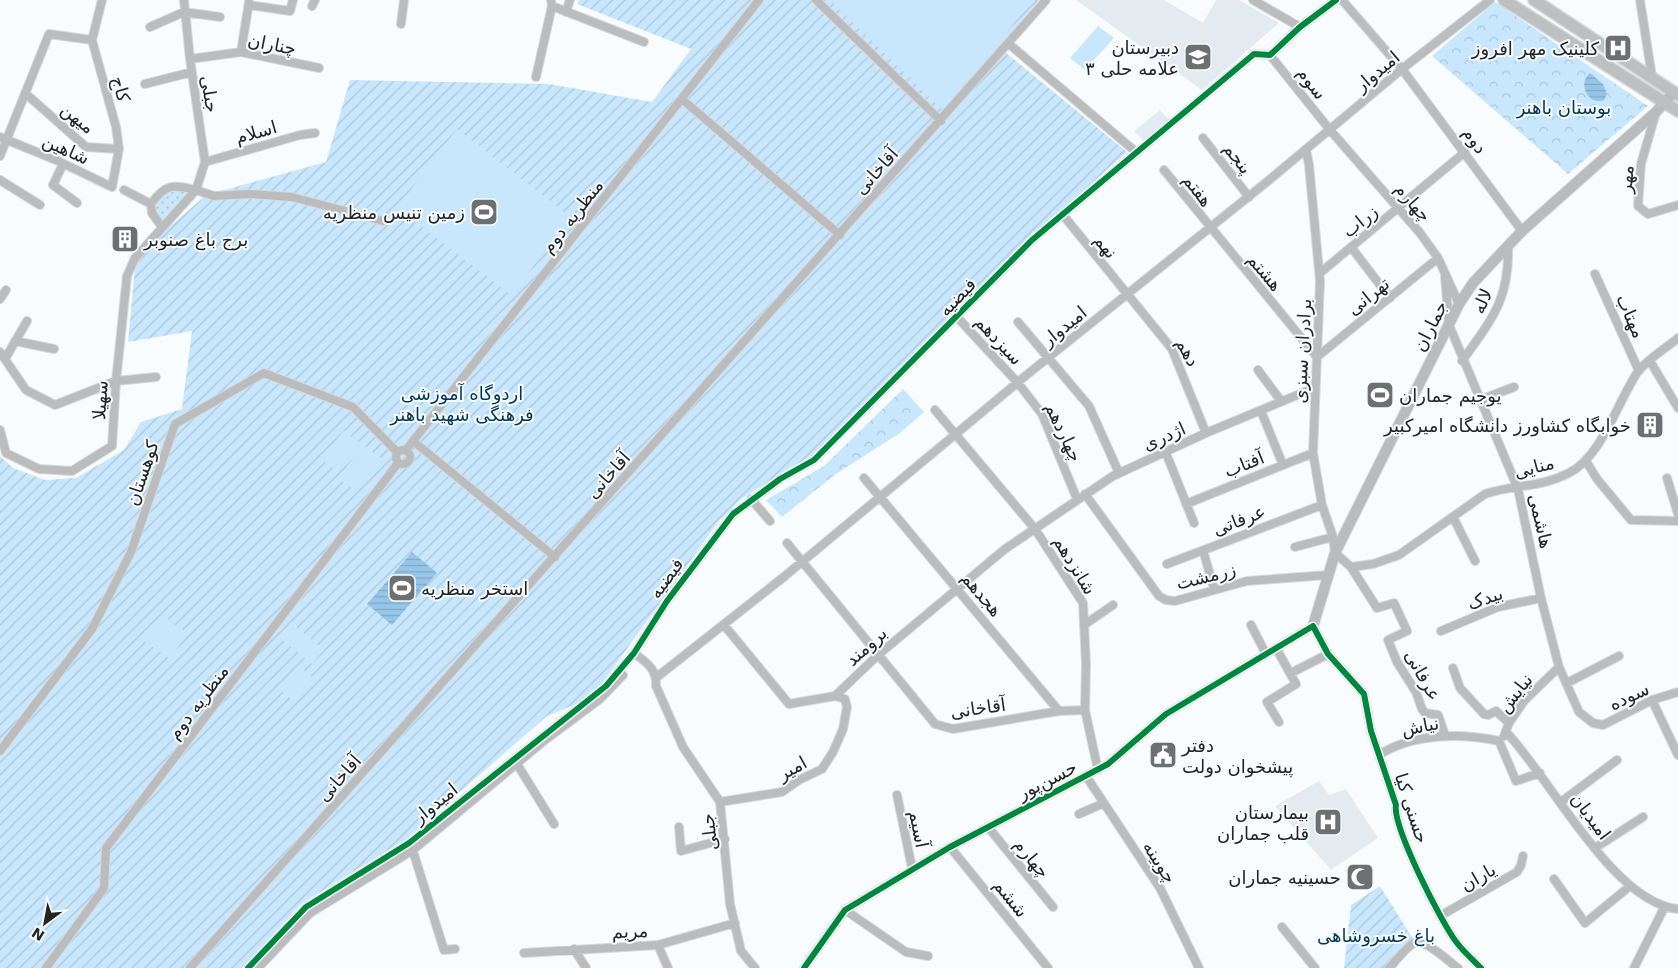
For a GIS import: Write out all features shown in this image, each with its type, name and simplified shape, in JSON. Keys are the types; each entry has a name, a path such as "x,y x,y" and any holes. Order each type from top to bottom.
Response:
{"main road":[{"path":"1504,0 1678,111"},
{"path":"1534,0 1676,93"},
{"name":"جماران","path":"1313,626 1335,553 1459,304 1473,284 1522,231 1676,93"}],"street":[{"name":"کاج","path":"102,0 92,40 120,148 112,187"},
{"name":"جبلی","path":"184,0 190,59 205,162 196,190"},
{"path":"241,52 249,3 290,11 293,0"},
{"path":"400,24 404,0"},
{"path":"566,12 570,0"},
{"name":"منظریه دوم","path":"406,450 683,100 759,0"},
{"path":"816,0 941,121"},
{"name":"آقاخانی","path":"190,968 1046,0"},
{"path":"1253,0 1300,27"},
{"path":"1270,55 1300,27 1336,0"},
{"name":"دوم","path":"1342,0 1402,69 1522,231"},
{"name":"امیدوار","path":"657,677 803,561 1018,382 1330,130 1402,69 1490,0"},
{"path":"1640,0 1652,76"},
{"path":"536,77 551,3 566,12 644,42"},
{"path":"150,26 184,12 220,17"},
{"path":"0,156 3,138 25,93 50,34 92,40"},
{"path":"1009,44 1136,152"},
{"name":"چناران","path":"190,59 241,52 319,68"},
{"name":"فیضیه","path":"636,654 667,601 733,514 751,498 814,460 1032,240 1254,54 1270,55"},
{"name":"سوم","path":"1270,55 1330,130"},
{"path":"145,84 192,72"},
{"name":"میهن","path":"25,93 86,147 120,148"},
{"path":"683,100 840,235"},
{"name":"مهر","path":"1656,112 1641,164 1638,206 1648,214 1678,205"},
{"name":"چهارم","path":"1330,130 1420,233 1438,258 1459,304"},
{"name":"اسلام","path":"205,162 300,135 316,133"},
{"name":"شاهین","path":"3,138 112,187"},
{"name":"پنجم","path":"1203,138 1249,196"},
{"name":"برادران سبزی","path":"1306,149 1310,165 1320,273 1314,388 1313,453 1322,505 1333,537 1335,553"},
{"name":"زراب","path":"1320,273 1465,152"},
{"path":"63,164 53,186 77,203"},
{"name":"هفتم","path":"1164,170 1209,228"},
{"path":"0,180 40,205"},
{"path":"150,204 160,191 177,185 214,196 250,194 292,197 383,221"},
{"path":"124,190 150,204 152,213 162,227"},
{"name":"سهیلا","path":"0,430 6,453 38,469 72,471 112,446 116,381 127,276 135,258 196,190"},
{"name":"نهم","path":"1062,215 1126,295"},
{"name":"هشتم","path":"1209,228 1317,358"},
{"name":"لاله","path":"1462,361 1495,315 1500,302 1508,263 1508,245"},
{"path":"1351,247 1390,298"},
{"name":"تهرانی","path":"1317,358 1438,258"},
{"name":"مهتاب","path":"1595,274 1639,371"},
{"name":"هاشمی","path":"1445,276 1449,325 1462,361 1518,489 1541,598 1559,667 1579,712 1593,723"},
{"path":"0,299 6,290"},
{"name":"دهم","path":"1126,295 1172,349 1206,433"},
{"name":"سیزدهم","path":"957,317 1018,382"},
{"path":"27,321 15,341 2,355 26,390 56,405 116,381 156,377"},
{"path":"1018,322 1050,357 1089,406 1119,473"},
{"name":"منایی","path":"1351,567 1373,564 1399,554 1485,494 1496,490 1518,489 1548,482 1571,472 1586,461 1639,371 1678,338"},
{"path":"15,341 54,349"},
{"path":"1650,361 1678,408"},
{"path":"1258,370 1281,401"},
{"name":"کوهستان","path":"0,751 92,629 131,552 175,424 264,373 353,407 397,452"},
{"name":"چهاردهم","path":"1018,382 1042,414 1077,499"},
{"path":"1480,400 1514,387"},
{"name":"اژدری","path":"1035,529 1077,499 1119,473 1206,433 1314,388"},
{"name":"شانزدهم","path":"934,410 957,434 1035,529 1083,603 1086,664 1084,710 1098,770"},
{"path":"1261,411 1283,465"},
{"path":"413,441 555,557"},
{"path":"406,450 410,455 410,460 406,464 398,463 395,455 397,452 406,450"},
{"path":"1166,453 1194,523"},
{"name":"آفتاب","path":"1186,504 1313,453"},
{"path":"1586,461 1597,479 1631,520 1678,521"},
{"name":"منظریه دوم","path":"46,968 104,888 106,848 398,463"},
{"name":"هجدهم","path":"864,478 1059,711"},
{"path":"1667,478 1678,514"},
{"name":"زرمشت","path":"1085,494 1159,596 1166,600 1175,601 1247,581 1328,575"},
{"path":"751,498 770,521"},
{"name":"عرفاتی","path":"1167,564 1322,505"},
{"path":"1454,517 1475,561"},
{"name":"برومند","path":"835,696 878,654 1005,549 1035,529"},
{"path":"1295,547 1333,537"},
{"name":"آقاخانی","path":"787,543 935,724 943,728 953,729 1059,711 1084,710"},
{"path":"1203,550 1214,589"},
{"name":"عرفانی","path":"1335,553 1351,567 1377,608 1394,603 1407,631 1388,640 1393,655 1416,692 1422,709 1425,713 1438,716 1445,735"},
{"name":"بیدک","path":"1441,631 1498,607 1541,598"},
{"path":"1084,625 1113,605"},
{"path":"724,625 789,704 835,696"},
{"path":"1251,625 1266,654"},
{"name":"حسن‌پور","path":"804,968 845,910 912,868 1098,770 1116,758 1166,714 1313,626"},
{"name":"حسنی کیا","path":"1313,626 1328,654 1364,694 1371,731 1396,805 1395,813 1400,831 1440,916 1457,943 1482,968"},
{"path":"1276,648 1296,684 1267,702 1279,722"},
{"name":"جبلی","path":"636,654 653,668 657,677 656,686 683,746 720,802 730,904 741,951 755,968"},
{"name":"امیدوار","path":"248,968 308,910 411,847 517,764 608,688 636,654"},
{"path":"1290,673 1328,654"},
{"path":"1567,683 1619,656"},
{"name":"نیایش","path":"1499,740 1507,733 1509,723 1524,701 1559,667"},
{"path":"1453,668 1460,688 1484,714 1488,715 1496,711 1509,723"},
{"name":"امیدوار","path":"411,847 608,688"},
{"name":"سوده","path":"1593,723 1603,725 1652,700 1678,692"},
{"name":"امیر","path":"720,802 782,792 799,780 822,769 833,752 843,729 847,707 846,699 835,696"},
{"path":"1652,700 1678,755"},
{"name":"امیدیان","path":"1507,733 1540,773 1596,848 1630,886 1646,899 1664,908 1678,909"},
{"name":"نیاش","path":"1379,755 1391,747 1445,735 1499,740"},
{"path":"1499,740 1516,781 1540,773"},
{"path":"1561,802 1618,760"},
{"path":"517,764 554,824"},
{"name":"چوبینه","path":"1086,776 1160,888 1199,968"},
{"name":"آسیم","path":"897,795 912,868"},
{"path":"1079,814 1104,803"},
{"path":"1596,848 1643,817"},
{"path":"679,827 681,852 725,839"},
{"name":"چهارم","path":"988,827 1053,907"},
{"path":"411,847 444,950 455,949"},
{"name":"ششم","path":"950,847 1048,968"},
{"name":"یاران","path":"1440,916 1517,872 1523,856"},
{"path":"1554,878 1585,923 1630,886"},
{"path":"1634,968 1664,908"},
{"path":"845,910 906,952 928,956"},
{"name":"مریم","path":"524,952 658,945 735,923"},
{"name":"امیدوار","path":"258,968 292,926"},
{"path":"1282,927 1315,968"},
{"path":"1389,968 1414,943 1420,942 1428,945 1458,968"},
{"path":"658,945 668,968"},
{"path":"574,948 586,968"}],"shaded area":[{"name":"دبیرستان علامه حلی ۳","path":"1076,0 1164,0 1203,23 1216,0 1239,0 1279,23 1202,90"},
{"path":"1590,73 1603,84 1607,94 1604,100 1593,100 1586,92 1584,82"},
{"path":"1160,110 1170,121 1145,142 1134,131"},
{"name":"استخر منظریه","path":"412,552 437,573 392,625 367,604"},
{"name":"بیمارستان قلب جماران","path":"1319,781 1329,795 1346,789 1378,838 1331,870 1275,806"}],"green space":[{"name":"اردوگاه آموزشی فرهنگی شهید باهنر","path":"579,0 1039,0 999,47 1127,152 1015,251 812,455 741,499 719,521 603,682 577,704 547,716 406,839 302,903 242,968 0,968 0,456 13,468 45,480 76,478 124,450 141,422 182,409 192,331 128,342 136,256 206,195 326,162 350,80 549,84 652,102 691,49 577,4"},
{"path":"830,0 1033,0 943,110"},
{"name":"بوستان باهنر","path":"1495,2 1648,106 1568,174 1432,56"},
{"path":"1098,26 1114,38 1085,70 1070,58"},
{"name":"زمین تنیس منظریه","path":"457,129 571,217 511,295 397,208"},
{"path":"187,190 187,196 161,221 155,210 160,199 171,192"},
{"path":"903,389 924,412 900,433 836,474 782,517 766,500 824,466"},
{"path":"343,431 359,442 338,471 322,460"},
{"path":"363,445 381,458 356,492 338,478"},
{"path":"162,615 187,633 170,659 144,641"},
{"path":"291,623 324,650 312,664 279,637"},
{"path":"299,666 315,679 296,703 280,690"},
{"name":"باغ خسروشاهی","path":"1380,886 1413,939 1384,968 1344,968 1351,905"}],"cycle path":[{"path":"248,968 306,907 409,843 606,686 634,653 667,601 733,514 780,479 814,460 1032,240 1254,54 1270,55 1300,27 1336,0"},
{"path":"804,968 845,910 950,847 1108,764 1166,714 1313,626 1328,654 1364,694 1371,731 1396,805 1402,833 1419,875 1450,932 1460,946 1481,968"}],"place":[{"name":"کلینیک مهر افروز","path":"1618,48"},
{"name":"دبیرستان علامه حلی ۳","path":"1198,57"},
{"name":"زمین تنیس منظریه","path":"484,212"},
{"name":"برج باغ صنوبر","path":"125,239"},
{"name":"یوجیم جماران","path":"1380,395"},
{"name":"خوابگاه کشاورز دانشگاه امیرکبیر","path":"1650,425"},
{"name":"استخر منظریه","path":"402,588"},
{"name":"دفتر پیشخوان دولت","path":"1163,755"},
{"name":"بیمارستان قلب جماران","path":"1328,822"},
{"name":"حسینیه جماران","path":"1360,877"}]}
